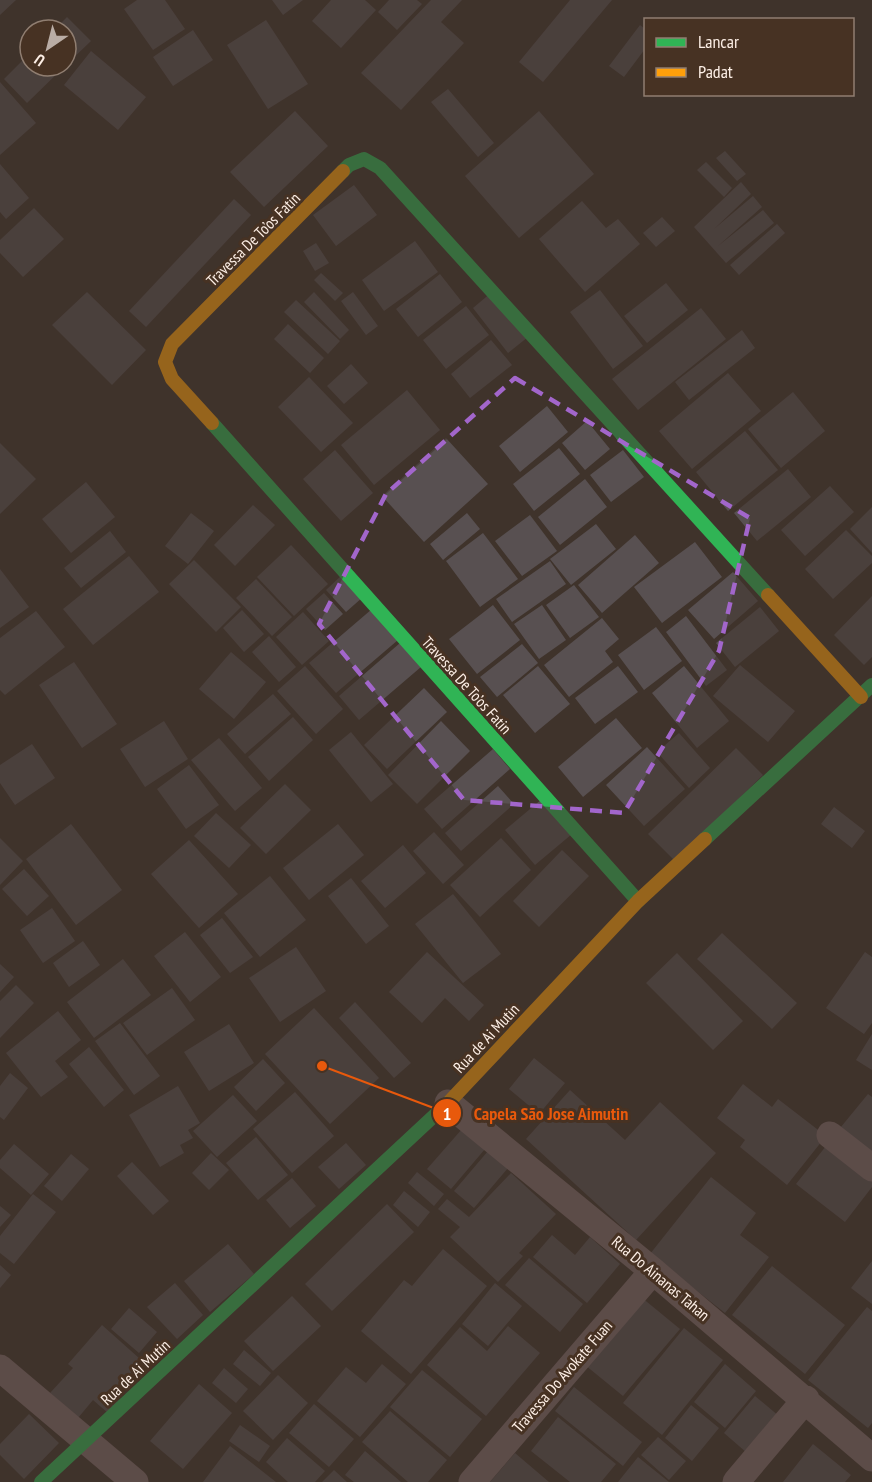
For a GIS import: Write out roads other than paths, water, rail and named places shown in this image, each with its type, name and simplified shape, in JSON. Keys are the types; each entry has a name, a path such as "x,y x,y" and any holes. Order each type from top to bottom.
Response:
{"street":[{"name":"Travessa De To’os Fatin","path":"638,901 172,379 165,362 172,344 350,165 364,159 380,168 861,697"},
{"name":"Rua de Ai Mutin","path":"41,1482 448,1103 638,901 872,686"},
{"name":"Rua Do Ainanas Tahan","path":"448,1103 653,1271 872,1458"},
{"path":"830,1135 872,1168"},
{"name":"Travessa Do Avokate Fuan","path":"472,1482 653,1271"},
{"path":"0,1368 135,1482"},
{"path":"736,1482 806,1400"}],"place":[{"name":"Capela São Jose Aimutin","path":"322,1066"}]}
